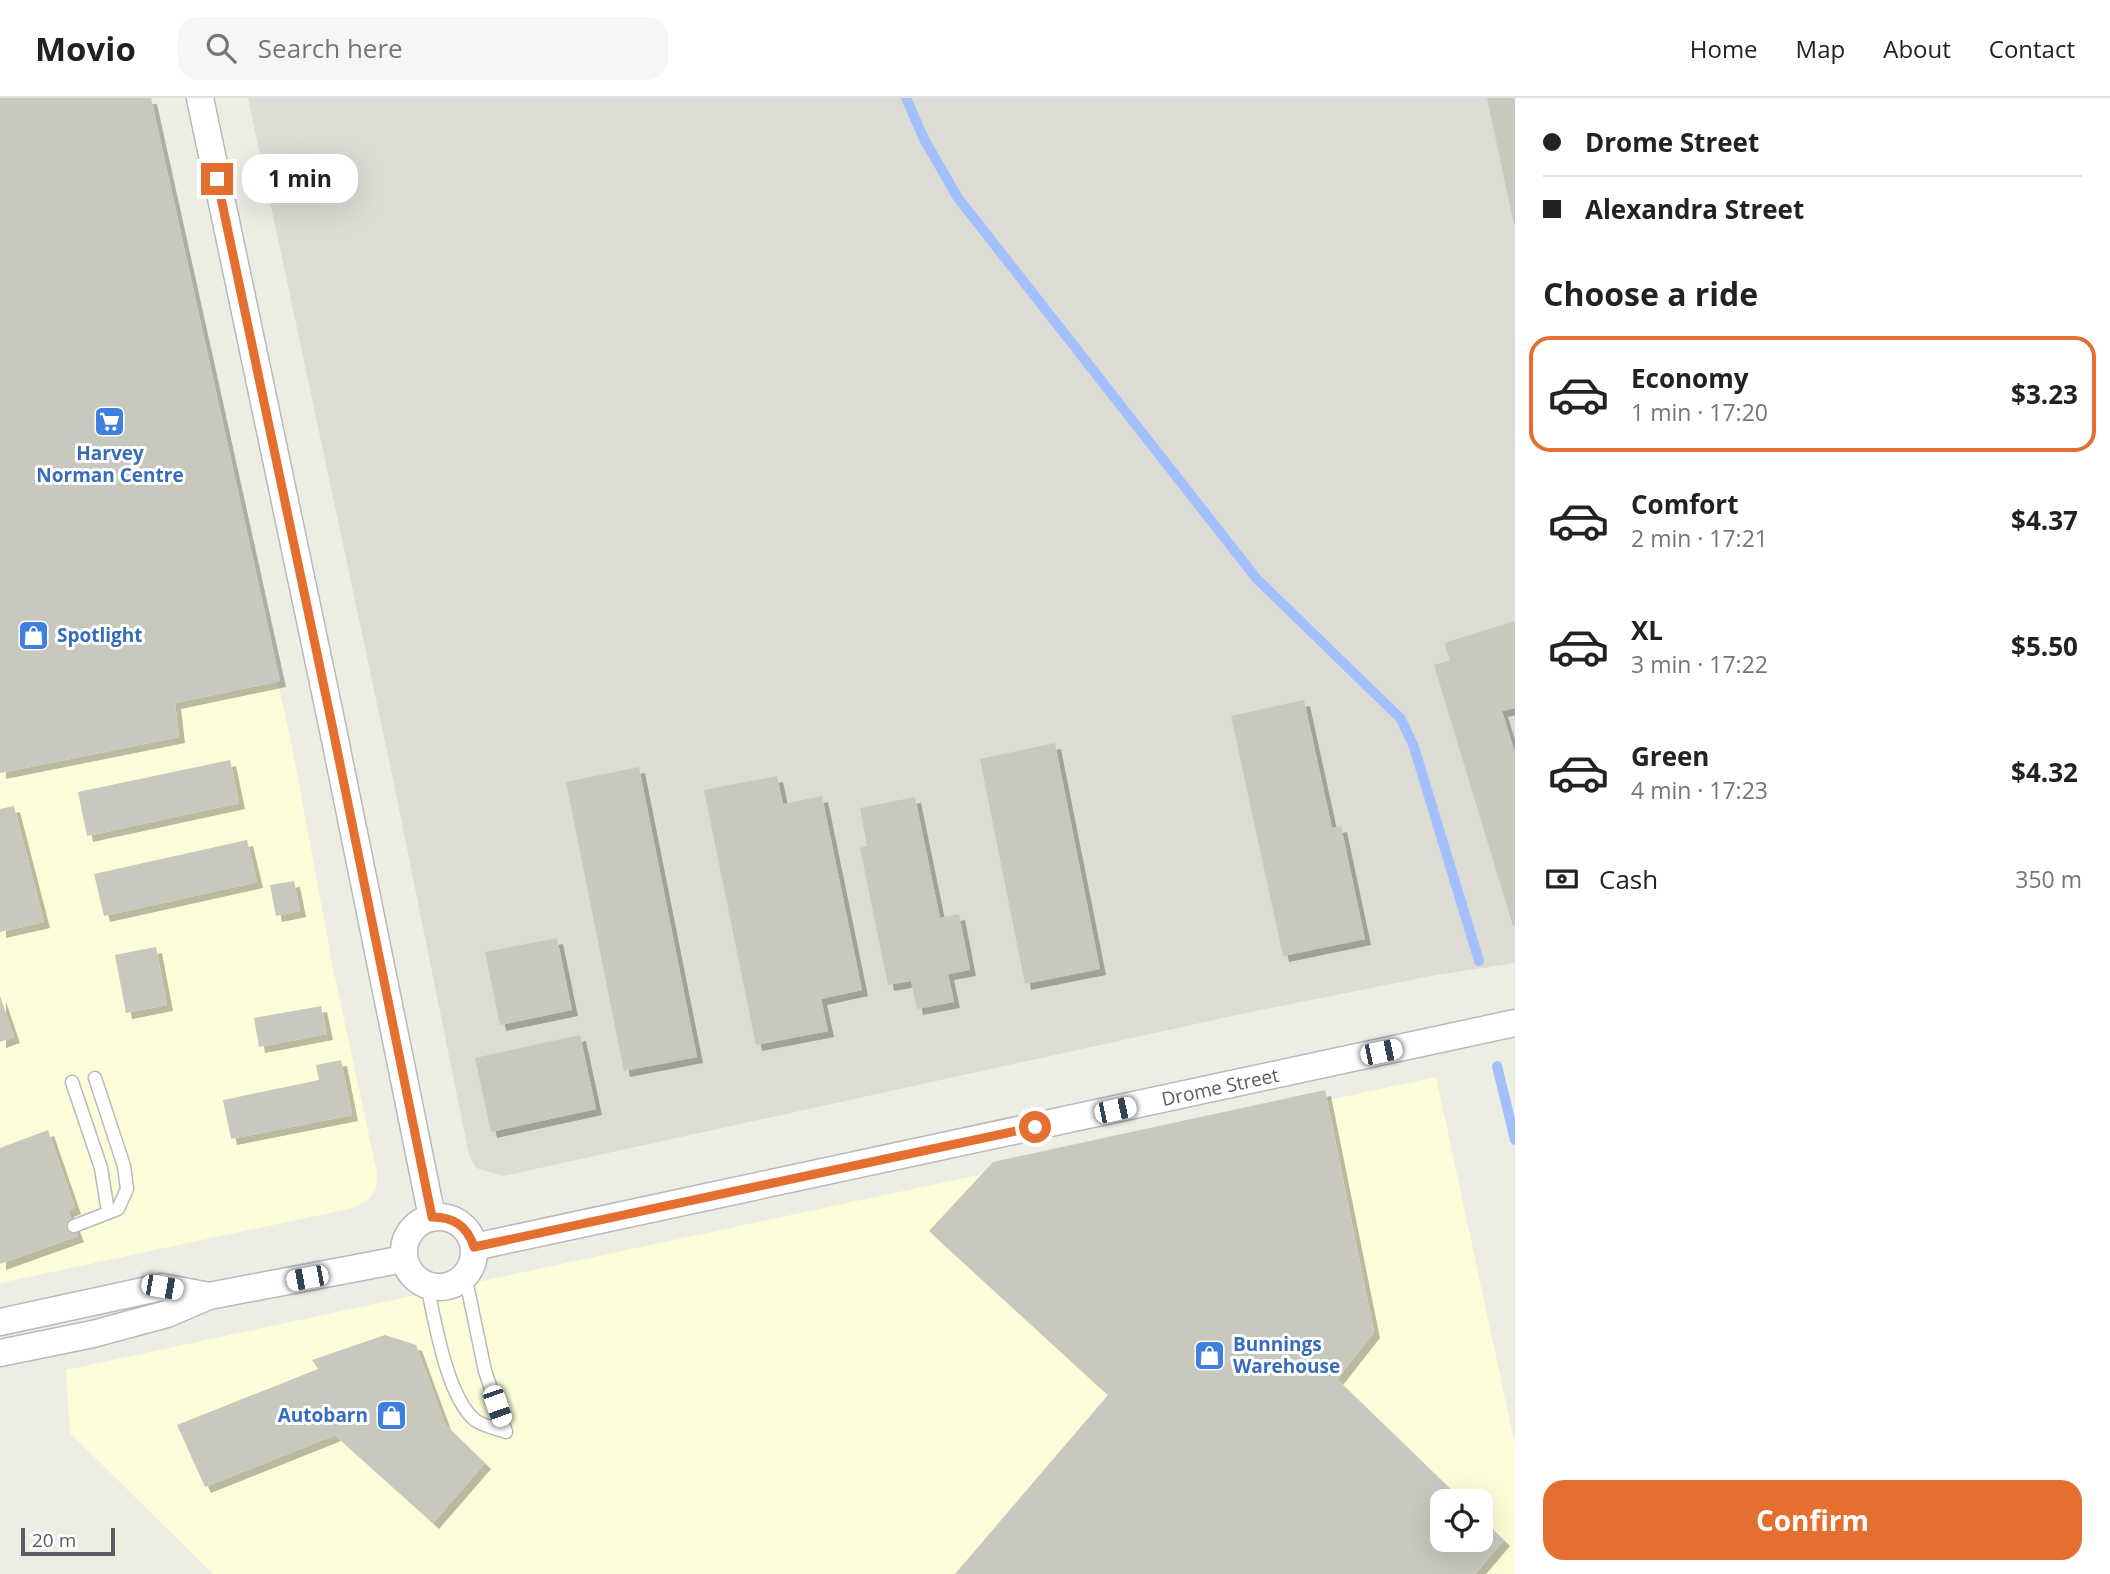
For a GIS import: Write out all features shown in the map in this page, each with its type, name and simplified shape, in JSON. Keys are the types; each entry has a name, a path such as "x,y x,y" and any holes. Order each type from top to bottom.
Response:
{"street":[{"path":"200,98 432,1217"},
{"name":"Drome Street","path":"474,1247 1515,1023"},
{"path":"432,1217 454,1220 470,1236 474,1247 474,1259 465,1276 451,1286 427,1286 416,1280 408,1271 404,1259 406,1237 421,1221 432,1217"},
{"path":"8,1348 93,1334 167,1314 209,1296 404,1259"},
{"path":"0,1322 162,1287 209,1296"}],"lane":[{"path":"74,1226 118,1209 127,1189 124,1166 95,1077"},
{"path":"72,1082 101,1168 108,1212"},
{"path":"427,1286 458,1399 476,1421 506,1432 485,1371 465,1276"}],"shaded area":[{"name":"Harvey Norman Centre","path":"0,98 150,98 292,746 333,968 377,1173 376,1189 368,1200 353,1208 0,1283"},
{"path":"248,98 1515,98 1515,963 1436,975 1241,1014 503,1176 476,1168 469,1155 393,779"},
{"path":"1436,1077 1515,1445 1515,1574 213,1574 70,1433 66,1370"}],"building":[{"path":"0,98 151,98 280,681 175,703 179,737 0,773"},
{"path":"1487,98 1515,98 1515,224 1514,224"},
{"path":"1515,621 1515,708 1502,711 1515,753 1513,926 1434,665 1450,660 1444,643"},
{"path":"1304,700 1332,828 1341,826 1365,939 1283,956 1231,716"},
{"path":"1055,743 1100,969 1025,984 980,759"},
{"path":"230,760 239,803 87,836 78,792"},
{"path":"639,767 697,1057 624,1071 566,782"},
{"path":"777,776 783,804 822,796 862,990 821,999 828,1031 756,1045 704,790"},
{"path":"915,797 940,918 959,914 970,970 948,974 954,1002 917,1009 911,981 888,985 860,848 867,846 860,808"},
{"path":"14,806 44,922 0,932 0,809"},
{"path":"247,840 257,882 104,916 94,874"},
{"path":"294,881 300,911 276,916 270,885"},
{"path":"557,938 572,1010 500,1025 485,952"},
{"path":"156,947 167,1005 126,1013 115,955"},
{"path":"0,996 14,1037 0,1042"},
{"path":"321,1006 327,1034 259,1047 254,1018"},
{"path":"580,1035 596,1109 491,1132 475,1058"},
{"path":"341,1060 352,1115 231,1139 223,1100 319,1080 316,1065"},
{"name":"Bunnings Warehouse","path":"1325,1090 1374,1332 1337,1379 1451,1489 1430,1489 1430,1552 1493,1552 1493,1529 1504,1540 1475,1574 955,1574 1108,1395 929,1231 993,1162"},
{"path":"48,1130 75,1208 68,1211 78,1236 0,1264 0,1148"},
{"path":"385,1335 416,1345 445,1424 485,1463 433,1523 335,1435 205,1487 177,1425 318,1369 312,1360"}],"waterway":[{"path":"906,98 924,139 958,198 1256,578 1401,719 1414,747 1479,961"},
{"path":"1497,1066 1515,1140"}],"place":[{"name":"Harvey Norman Centre","path":"110,422"},
{"name":"Spotlight","path":"34,635"},
{"name":"Bunnings Warehouse","path":"1210,1355"},
{"name":"Autobarn","path":"391,1415"}],"route":[{"path":"217,179 432,1217 454,1220 470,1236 474,1247 1035,1127"}]}
